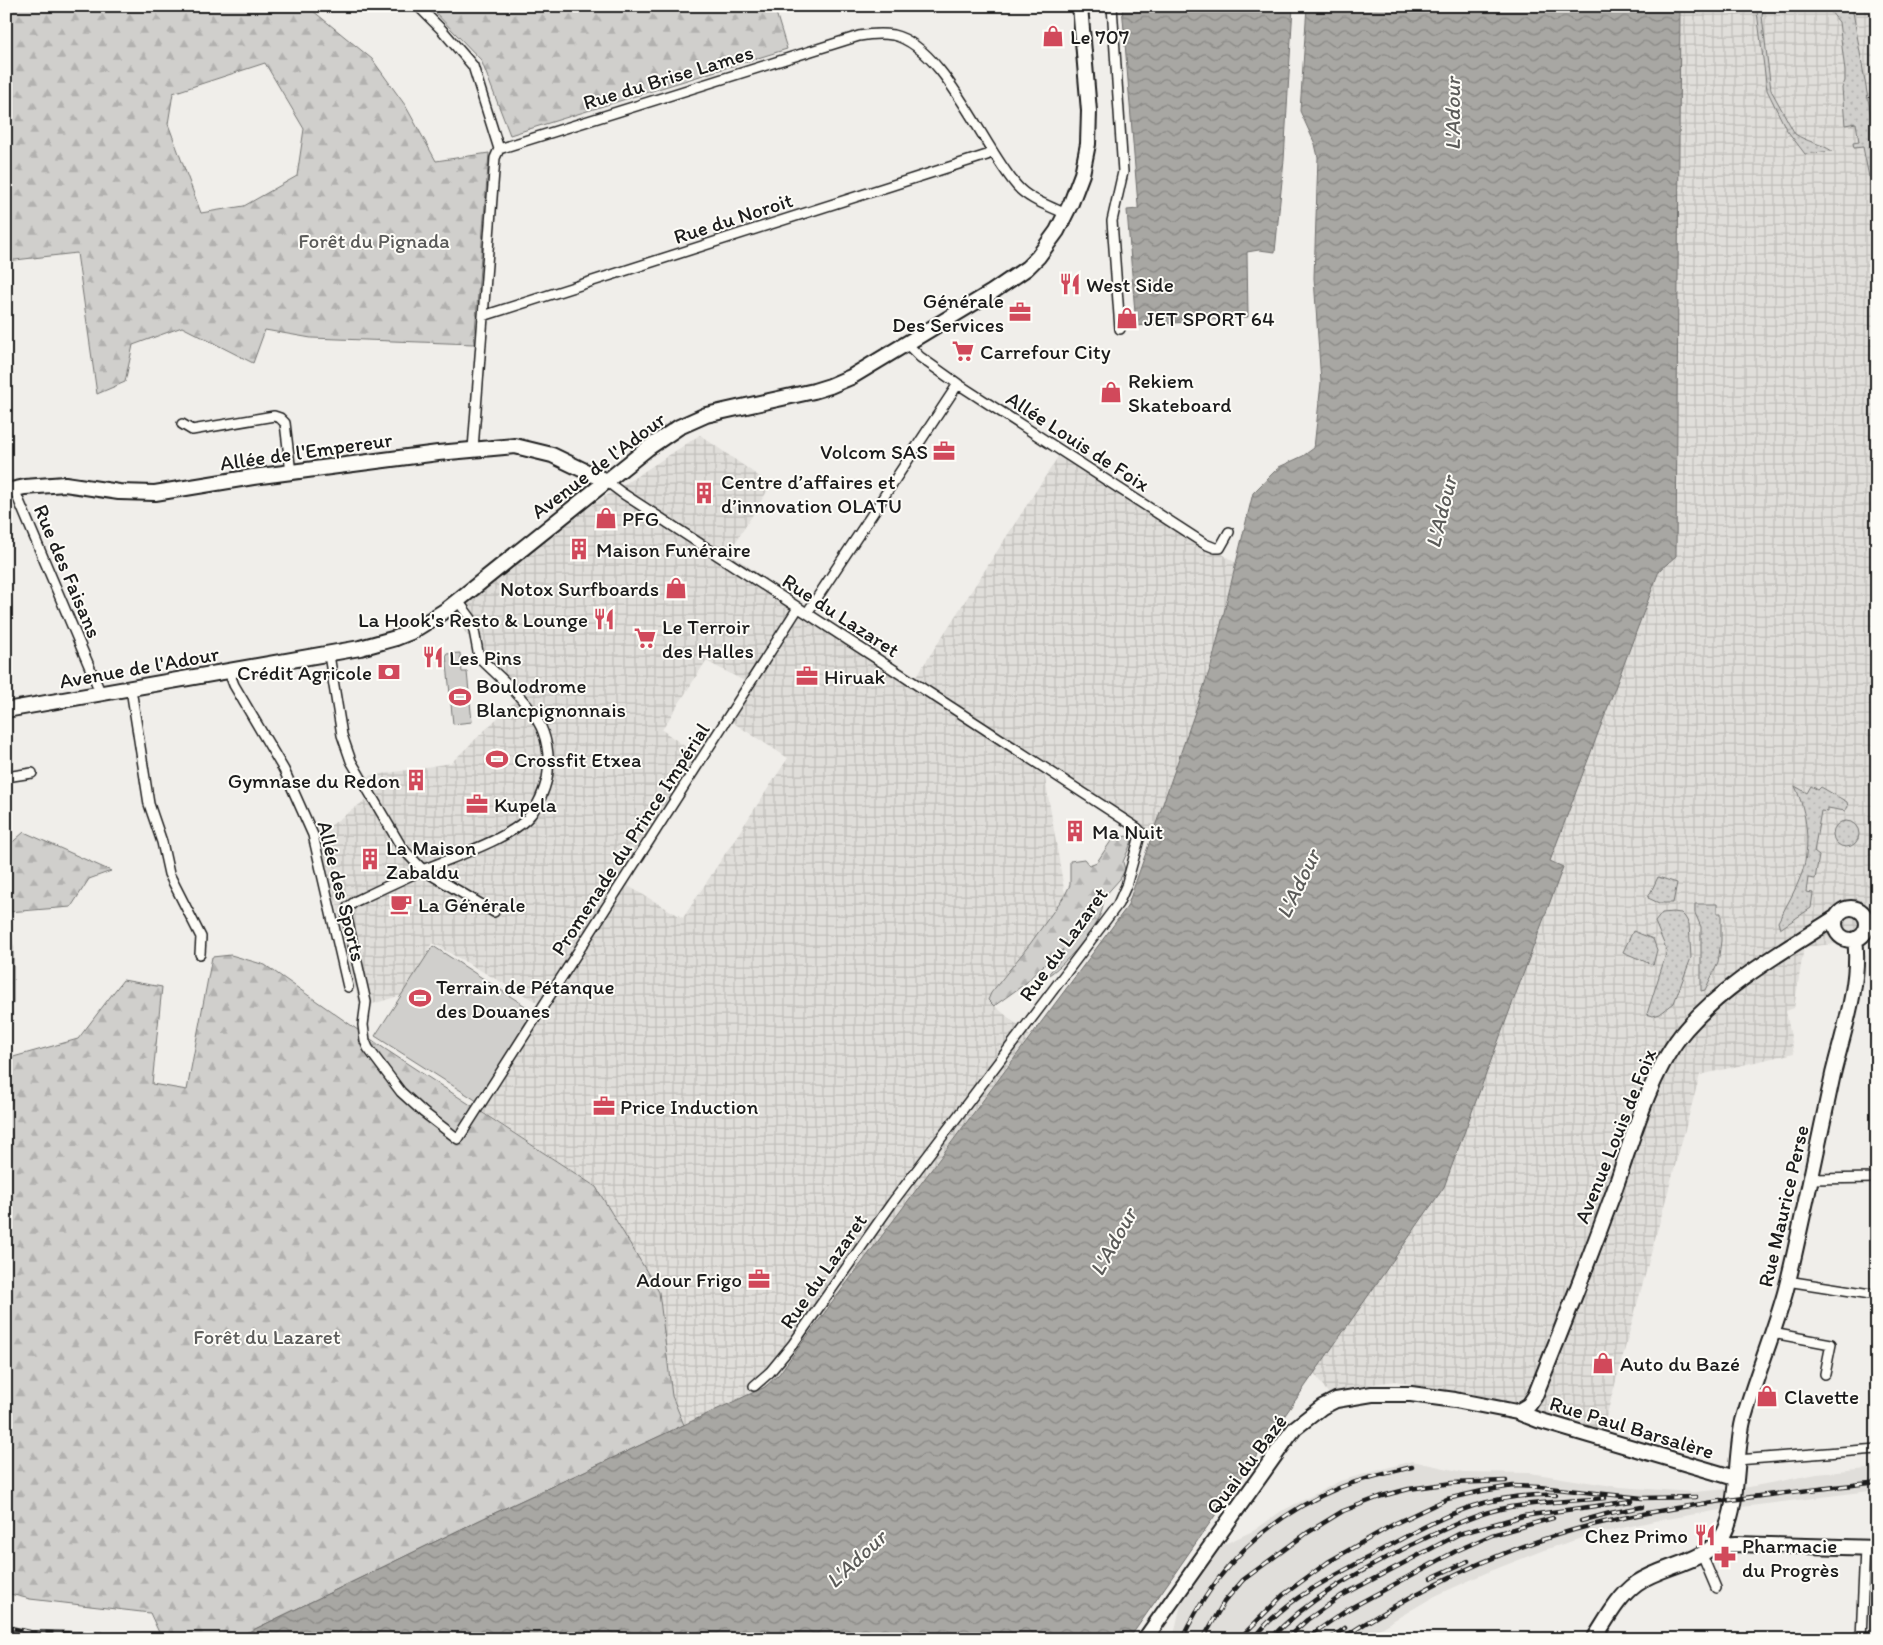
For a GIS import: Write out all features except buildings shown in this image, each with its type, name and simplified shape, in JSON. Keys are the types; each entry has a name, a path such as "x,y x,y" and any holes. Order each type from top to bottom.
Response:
{"main road":[{"name":"Avenue de l'Adour","path":"6,710 329,654 384,642 411,632 458,601 606,481 669,433 696,419 726,410 800,395 851,377 992,292 1027,268 1048,246 1066,214 1082,174 1089,132 1080,6"},
{"name":"Allée de l'Empereur","path":"10,490 41,485 64,484 119,492 155,493 291,472 473,449 515,446 533,449 571,463 606,481"},
{"path":"1854,909 1863,914 1872,923 1856,939 1846,939 1838,933 1837,922 1845,910 1854,909"},
{"name":"Avenue Louis de Foix","path":"1517,1412 1529,1405 1535,1396 1601,1226 1653,1083 1663,1062 1686,1030 1701,1014 1768,960 1821,927 1837,922"},
{"name":"Rue Maurice Perse","path":"1714,1545 1724,1532 1729,1518 1744,1420 1787,1281 1857,968 1856,939"},
{"name":"Quai du Bazé","path":"1145,1639 1288,1437 1302,1422 1322,1407 1336,1400 1350,1397 1388,1393 1455,1400 1517,1412"},
{"name":"Rue Paul Barsalère","path":"1517,1412 1538,1420 1735,1478"},
{"path":"1594,1639 1622,1596 1638,1582 1702,1554 1714,1545 1871,1548"}],"street":[{"path":"418,6 474,66 499,149 495,158 473,449"},
{"path":"1112,6 1123,172 1112,221 1120,329"},
{"name":"Rue du Brise Lames","path":"499,149 859,36 878,33 894,35 910,42 926,54 936,65 985,136 992,152 1017,186 1023,192 1066,214"},
{"name":"Rue du Noroit","path":"483,316 992,152"},
{"name":"Allée Louis de Foix","path":"908,344 920,357 958,384 1205,544 1220,548 1229,532"},
{"path":"807,613 958,384"},
{"path":"182,424 192,430 274,416 280,418 285,423 291,472"},
{"name":"Rue du Lazaret","path":"606,481 798,608 1022,751 1141,832 1118,904 892,1203 793,1344 770,1372 754,1386"},
{"name":"Rue des Faisans","path":"10,490 101,694"},
{"path":"422,870 494,840 531,815 542,796 548,771 545,737 538,722 526,704 482,659 478,652 472,620 458,601"},
{"name":"Promenade du Prince Impérial","path":"422,870 356,901 348,907 347,918 366,1002 363,1025 368,1048 401,1092 458,1139 798,608"},
{"path":"329,654 342,735 351,761 402,848 422,870 494,912"},
{"name":"Allée des Sports","path":"229,672 234,685 284,770 313,834 348,987"},
{"path":"132,689 149,804 162,842 169,874 201,937 200,954"},
{"path":"6,777 32,773"},
{"path":"1810,1179 1877,1178"},
{"path":"1787,1281 1877,1295"},
{"path":"1772,1333 1831,1344 1826,1374"},
{"path":"1737,1460 1877,1449"},
{"path":"1862,1639 1871,1548"},
{"path":"1702,1554 1716,1588"}],"shaded area":[{"path":"1680,6 1877,6 1877,918 1853,942 1804,947 1794,1008 1786,1011 1794,1053 1700,1075 1602,1432 1396,1381 1357,1386 1330,1396 1314,1373 1444,1187 1563,867 1550,861 1659,571 1676,556"},
{"path":"700,435 771,485 729,553 821,617 916,677 1063,449 1236,563 1211,666 1153,835 1043,766 1065,895 1030,944 991,992 988,1000 1030,1036 779,1374 765,1387 684,1425 672,1396 659,1292 596,1187 480,1110 540,1004 432,943 408,993 360,1008 338,910 316,836 370,797 363,777 451,763 515,701 452,614 551,532","holes":["706,661 754,686 732,722 788,758 683,918 628,886 707,762 662,730"]},
{"path":"1412,1461 1463,1472 1530,1473 1619,1487 1693,1492 1729,1489 1726,1509 1654,1521 1591,1535 1544,1550 1488,1572 1435,1596 1362,1639 1173,1639 1184,1590 1214,1549 1255,1530 1280,1512 1340,1481"},
{"path":"1877,1468 1877,1490 1742,1507 1744,1488 1817,1474"}],"green space":[{"name":"Forêt du Pignada","path":"6,6 307,6 372,59 405,105 436,161 489,153 474,344 311,338 265,330 253,363 182,327 133,345 125,382 97,394 77,253 6,261","holes":["265,63 304,129 297,176 244,206 201,213 168,124 173,93"]},
{"path":"429,6 774,6 787,49 510,135 481,60"},
{"path":"1760,6 1764,6 1762,16 1771,90 1795,134 1832,151 1805,154 1786,129 1767,90 1757,12"},
{"path":"1826,6 1852,6 1876,145 1877,176 1869,177 1863,147 1854,148 1853,143 1859,142 1856,123 1845,125 1842,88 1845,81 1845,71 1839,22"},
{"name":"Boulodrome Blancpignonnais","path":"460,653 462,672 467,672 472,722 453,724 446,654"},
{"path":"1795,786 1807,793 1811,786 1818,790 1821,787 1847,802 1848,807 1845,811 1828,808 1828,812 1821,811 1814,852 1819,856 1815,879 1808,878 1806,892 1813,893 1811,908 1780,929 1778,922 1800,879 1805,862 1807,840 1805,818"},
{"path":"1846,821 1855,825 1859,834 1855,843 1846,847 1837,843 1833,834 1837,825"},
{"path":"24,832 111,871 89,879 71,907 8,912 13,947 13,1004 6,1007 6,848"},
{"path":"1126,836 1132,841 1123,862 1125,870 1120,879 1103,898 1102,910 1086,938 1070,957 1053,972 1046,977 1061,959 1063,949 1026,983 994,1006 988,1000 991,993 1030,944 1065,895 1070,885 1070,861 1084,859 1089,865 1097,862 1111,841"},
{"path":"1658,877 1677,883 1673,903 1659,903 1648,898"},
{"path":"1695,904 1717,904 1717,913 1721,913 1721,941 1718,963 1705,990 1701,991 1701,927 1695,913"},
{"path":"1662,913 1681,913 1689,924 1691,958 1674,1003 1660,1014 1653,1016 1647,1014 1667,951 1655,922"},
{"path":"1633,931 1653,939 1657,950 1653,965 1623,952"},
{"path":"433,946 533,1011 477,1101 375,1036"},
{"name":"Forêt du Lazaret","path":"231,955 265,965 385,1049 596,1187 659,1292 672,1396 684,1425 484,1518 251,1631 229,1639 162,1639 150,1613 30,1599 6,1593 6,1059 78,1039 123,980 162,987 152,1084 187,1090 212,957"}],"water":[{"path":"1122,6 1293,6 1284,160 1275,252 1259,250 1247,252 1248,317 1136,326 1127,210 1138,209 1138,205"},
{"name":"L'Adour","path":"1307,6 1680,6 1676,556 1659,571 1550,861 1563,867 1444,1187 1129,1639 229,1639 251,1631 484,1518 765,1387 779,1374 1127,907 1211,666 1253,493 1279,467 1303,456 1314,448 1321,383 1314,278 1318,157 1315,144 1300,111"}],"railway":[{"path":"1182,1639 1211,1589 1246,1547 1267,1529 1314,1499 1341,1487 1412,1467"},
{"path":"1203,1639 1224,1602 1243,1580 1307,1533 1343,1511 1382,1496 1409,1489 1452,1483 1506,1481"},
{"path":"1341,1639 1400,1603 1462,1572 1526,1545 1559,1534 1627,1517 1698,1504 1877,1482"},
{"path":"1239,1639 1283,1595 1328,1562 1396,1523 1447,1499 1513,1486 1642,1498 1696,1497"},
{"path":"1254,1639 1278,1613 1306,1592 1433,1523 1473,1506 1493,1501 1514,1497 1556,1495"},
{"path":"1270,1639 1301,1610 1336,1586 1411,1545 1459,1523 1484,1513 1510,1507 1605,1498"},
{"path":"1286,1639 1307,1620 1341,1596 1459,1534 1523,1516 1632,1501"},
{"path":"1581,1521 1642,1507"},
{"path":"1305,1639 1347,1610 1456,1551 1492,1535 1553,1518"},
{"path":"1431,1578 1468,1561"},
{"path":"6,1627 30,1632 102,1634"},
{"path":"1330,1639 1345,1628"}],"place":[{"name":"Le 707","path":"1053,36"},
{"name":"West Side","path":"1070,284"},
{"name":"Générale Des Services","path":"1020,312"},
{"name":"JET SPORT 64","path":"1127,318"},
{"name":"Carrefour City","path":"963,351"},
{"name":"Rekiem Skateboard","path":"1111,392"},
{"name":"Volcom SAS","path":"944,451"},
{"name":"Centre d’affaires et d’innovation OLATU","path":"704,493"},
{"name":"PFG","path":"606,518"},
{"name":"Maison Funéraire","path":"579,549"},
{"name":"Notox Surfboards","path":"676,588"},
{"name":"La Hook's Resto & Lounge","path":"604,619"},
{"name":"Le Terroir des Halles","path":"645,638"},
{"name":"Les Pins","path":"433,657"},
{"name":"Crédit Agricole","path":"389,672"},
{"name":"Hiruak","path":"807,676"},
{"name":"Boulodrome Blancpignonnais","path":"460,697"},
{"name":"Crossfit Etxea","path":"497,759"},
{"name":"Gymnase du Redon","path":"416,780"},
{"name":"Kupela","path":"477,804"},
{"name":"Ma Nuit","path":"1075,831"},
{"name":"La Maison Zabaldu","path":"370,859"},
{"name":"La Générale","path":"401,904"},
{"name":"Terrain de Pétanque des Douanes","path":"420,998"},
{"name":"Price Induction","path":"604,1106"},
{"name":"Adour Frigo","path":"759,1279"},
{"name":"Auto du Bazé","path":"1603,1363"},
{"name":"Clavette","path":"1767,1396"},
{"name":"Chez Primo","path":"1705,1535"},
{"name":"Pharmacie du Progrès","path":"1725,1557"}]}
